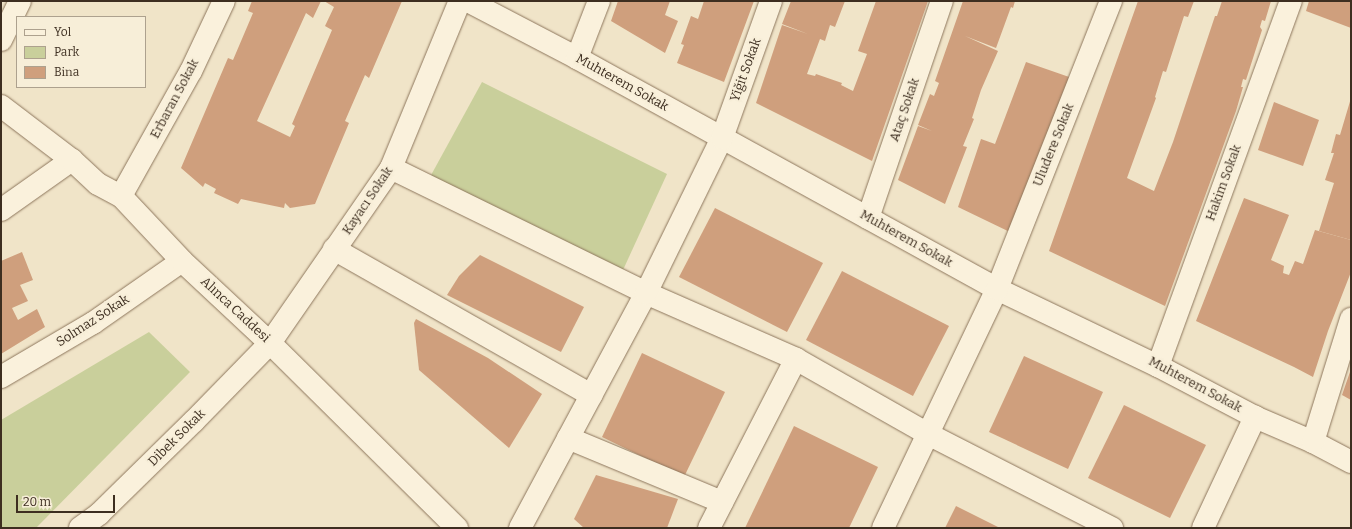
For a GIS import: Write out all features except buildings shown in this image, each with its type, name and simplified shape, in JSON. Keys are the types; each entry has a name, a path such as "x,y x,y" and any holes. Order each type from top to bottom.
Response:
{"street":[{"path":"1,40 20,1"},
{"name":"Erbaran Sokak","path":"121,196 191,71 224,1"},
{"name":"Kayacı Sokak","path":"270,343 391,168 460,1"},
{"name":"Muhterem Sokak","path":"468,1 577,58 997,289 1158,366 1255,417 1313,442 1351,462"},
{"path":"577,58 599,1"},
{"name":"Yiğit Sokak","path":"520,528 646,293 722,138 770,1"},
{"name":"Ataç Sokak","path":"868,218 942,1"},
{"name":"Uludere Sokak","path":"883,528 997,289 1111,1"},
{"name":"Hakim Sokak","path":"1158,366 1290,1"},
{"name":"Alınca Caddesi","path":"1,106 72,160 98,184 121,196 182,261 270,343 458,528"},
{"path":"1,210 72,160"},
{"path":"391,168 646,293 796,359 928,434 1112,528"},
{"path":"334,249 591,395"},
{"name":"Solmaz Sokak","path":"1,377 93,323 182,261"},
{"path":"1313,442 1351,319"},
{"name":"Dibek Sokak","path":"80,528 105,521 194,421 270,343"},
{"path":"709,528 796,359"},
{"path":"1203,528 1255,417"},
{"path":"568,438 722,502"}],"green space":[{"path":"482,82 667,174 623,270 430,177"},
{"path":"149,332 190,372 36,528 1,528 1,420"}]}
